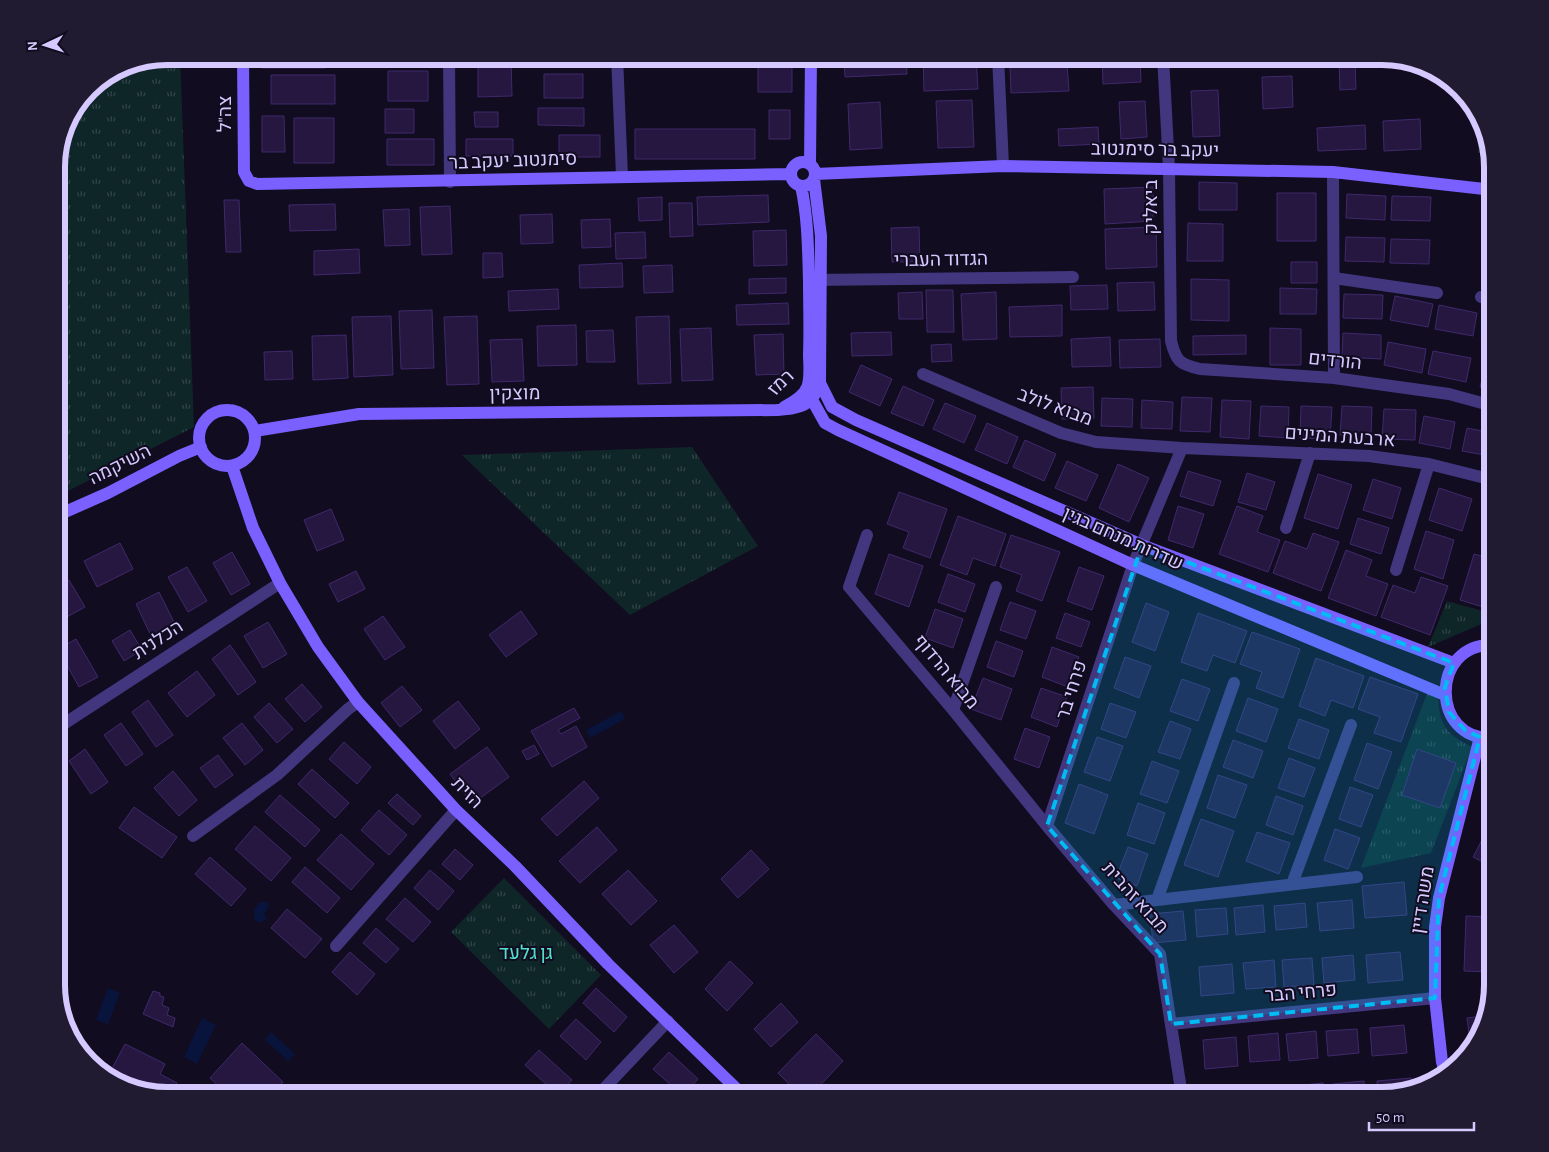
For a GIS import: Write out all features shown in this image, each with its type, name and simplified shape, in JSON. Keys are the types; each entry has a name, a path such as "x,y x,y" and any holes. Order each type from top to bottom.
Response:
{"street":[{"name":"צה\"ל","path":"244,65 244,172"},
{"path":"450,65 450,182"},
{"path":"617,65 622,176"},
{"name":"רמז","path":"809,394 810,332 821,236 813,172 811,65"},
{"path":"998,65 1003,166"},
{"name":"ביאליק","path":"1163,65 1169,168 1171,341 1175,357"},
{"path":"803,162 813,172 809,185 801,186 794,184 790,174 796,164 803,162"},
{"name":"יעקב בר סימנטוב","path":"813,172 1003,166 1333,172 1484,189"},
{"name":"סימנטוב יעקב בר","path":"244,172 249,181 257,184 450,182 622,176 790,174"},
{"path":"1333,172 1334,378"},
{"name":"רמז","path":"777,410 817,392 820,382 815,280 801,186"},
{"name":"הגדוד העברי","path":"815,280 1073,276"},
{"path":"1334,278 1437,293"},
{"name":"הורדים","path":"1175,357 1187,366 1200,369 1334,378 1449,394 1484,404"},
{"name":"מבוא לולב","path":"923,374 1061,433 1096,442 1182,448"},
{"name":"שדרות מנחם בגין","path":"820,382 832,407 840,412 1142,545 1454,663"},
{"name":"שדרות מנחם בגין","path":"809,394 825,423 838,430 1133,565 1445,695"},
{"path":"228,409 235,410 244,415 252,423 255,431 256,440 252,453 244,461 232,466 218,465 209,460 199,440 202,426 212,414 228,409"},
{"name":"מוצקין","path":"255,431 359,414 777,410"},
{"name":"השיקמה","path":"65,512 201,447"},
{"name":"ארבעת המינים","path":"1182,448 1369,456 1429,464 1484,478"},
{"name":"פרחי בר","path":"1047,826 1133,565 1182,448"},
{"path":"1286,528 1310,453"},
{"path":"1396,570 1429,464"},
{"name":"הזית","path":"232,466 253,528 280,583 318,647 358,702 456,810 515,866 608,964 735,1087"},
{"name":"מבוא הרדוף","path":"867,535 849,587 953,710 1047,826"},
{"name":"הכלנית","path":"65,723 280,583"},
{"path":"953,710 996,587"},
{"path":"1484,646 1463,654 1454,663 1448,674 1445,687 1449,712 1456,723 1466,731 1484,737"},
{"path":"1157,900 1234,683"},
{"path":"193,836 277,775 358,702"},
{"path":"1292,884 1351,725"},
{"name":"משה דיין","path":"1443,1066 1435,998 1435,927 1439,898 1484,745"},
{"path":"336,946 456,810"},
{"name":"מבוא זהבית","path":"1047,826 1114,905 1160,954 1181,1087"},
{"path":"1114,905 1356,877"},
{"name":"פרחי הבר","path":"1171,1024 1435,998"},
{"path":"605,1087 668,1021"}],"highlighted area":[{"path":"1142,545 1454,663 1445,687 1449,712 1466,731 1480,737 1439,898 1435,998 1171,1024 1160,954 1047,826"}],"green space":[{"path":"180,65 194,427 65,492 65,161 68,141 79,116 100,90 110,82 134,70 154,66"},
{"path":"1478,132 1483,153 1478,153"},
{"path":"692,447 758,546 630,615 462,455"},
{"path":"1447,601 1484,611 1484,623 1428,647"},
{"path":"1428,691 1438,694 1440,713 1445,727 1455,737 1472,747 1431,853 1361,868"},
{"name":"גן גלעד","path":"504,878 601,975 549,1029 451,932"}],"water":[{"path":"621,711 625,719 590,738 586,730"},
{"path":"260,902 267,902 269,907 264,914 267,918 262,922 258,922 255,920 254,913 256,906"},
{"path":"108,988 120,993 108,1024 96,1020"},
{"path":"202,1018 216,1025 197,1064 184,1057"},
{"path":"271,1032 295,1054 288,1061 265,1040"}],"building":[{"path":"262,65 325,65 325,68 262,68"},
{"path":"478,65 511,65 512,96 478,97"},
{"path":"758,65 792,65 792,92 758,92"},
{"path":"844,65 906,65 907,74 845,77"},
{"path":"923,65 977,65 978,89 924,91"},
{"path":"1067,65 1069,91 1011,93 1010,66"},
{"path":"1102,65 1140,65 1141,82 1103,84"},
{"path":"1339,65 1355,65 1356,89 1340,90"},
{"path":"388,71 428,71 428,101 388,101"},
{"path":"544,74 583,74 583,98 544,98"},
{"path":"271,75 335,75 335,104 271,104"},
{"path":"1292,76 1293,107 1263,109 1262,77"},
{"path":"1218,90 1220,136 1193,137 1191,91"},
{"path":"972,100 974,147 938,148 936,101"},
{"path":"1145,101 1147,137 1121,139 1119,102"},
{"path":"880,102 882,148 850,150 848,104"},
{"path":"538,108 584,108 584,126 538,125"},
{"path":"385,109 414,109 414,133 385,133"},
{"path":"769,110 790,110 790,139 769,139"},
{"path":"474,112 498,112 498,127 475,127"},
{"path":"262,116 284,116 285,152 262,152"},
{"path":"294,118 334,118 334,163 294,163"},
{"path":"1420,119 1421,149 1384,151 1383,121"},
{"path":"1365,125 1366,149 1318,151 1317,128"},
{"path":"1098,127 1099,144 1059,146 1058,129"},
{"path":"635,129 755,129 755,159 635,159"},
{"path":"559,135 600,135 600,157 559,157"},
{"path":"387,139 434,139 434,165 387,165"},
{"path":"466,139 513,139 513,156 466,156"},
{"path":"1199,182 1237,183 1237,210 1199,210"},
{"path":"1153,187 1153,221 1105,224 1104,189"},
{"path":"1277,193 1316,193 1316,241 1277,241"},
{"path":"1347,194 1386,196 1385,220 1346,218"},
{"path":"768,195 769,222 698,225 697,197"},
{"path":"1392,196 1431,197 1430,221 1391,220"},
{"path":"662,197 662,220 639,221 638,198"},
{"path":"224,200 239,200 241,252 226,252"},
{"path":"669,203 692,203 693,236 670,237"},
{"path":"335,204 336,230 290,231 289,205"},
{"path":"450,206 452,254 422,255 420,207"},
{"path":"409,209 410,245 385,246 383,210"},
{"path":"552,214 553,243 521,244 520,215"},
{"path":"610,219 611,247 582,248 581,220"},
{"path":"1188,223 1223,224 1223,261 1187,261"},
{"path":"919,227 920,262 892,262 891,228"},
{"path":"1156,227 1157,267 1106,269 1105,229"},
{"path":"786,230 787,265 754,266 753,231"},
{"path":"645,232 646,258 616,259 615,233"},
{"path":"1346,237 1385,238 1384,262 1345,261"},
{"path":"1391,239 1430,240 1429,264 1390,263"},
{"path":"359,249 360,273 314,275 314,251"},
{"path":"483,253 502,253 503,277 483,278"},
{"path":"1291,262 1317,262 1317,283 1291,283"},
{"path":"622,263 623,287 580,288 579,265"},
{"path":"672,265 673,292 644,293 643,266"},
{"path":"786,278 786,293 749,294 749,279"},
{"path":"1191,279 1229,280 1229,321 1191,320"},
{"path":"1154,282 1155,310 1118,311 1117,283"},
{"path":"1107,285 1108,309 1071,310 1070,286"},
{"path":"1280,288 1317,289 1316,314 1280,314"},
{"path":"558,289 559,309 509,311 508,291"},
{"path":"926,290 953,290 954,332 927,332"},
{"path":"922,292 923,319 899,319 898,293"},
{"path":"996,292 997,339 963,340 961,294"},
{"path":"1344,294 1383,295 1382,319 1343,318"},
{"path":"1395,296 1433,304 1428,327 1390,320"},
{"path":"788,303 789,324 737,325 736,305"},
{"path":"1062,305 1062,336 1010,337 1009,307"},
{"path":"1439,305 1477,313 1473,336 1435,329"},
{"path":"432,310 434,368 401,369 399,311"},
{"path":"391,316 393,375 354,377 352,317"},
{"path":"477,316 479,384 447,385 444,317"},
{"path":"669,316 671,383 638,384 636,317"},
{"path":"576,325 577,365 538,366 537,326"},
{"path":"711,328 713,380 682,381 680,329"},
{"path":"1270,328 1301,329 1301,365 1270,365"},
{"path":"613,330 615,362 587,362 586,331"},
{"path":"891,332 892,355 852,356 851,333"},
{"path":"1343,333 1381,335 1381,359 1342,357"},
{"path":"783,334 784,374 756,375 754,335"},
{"path":"346,335 348,378 313,380 312,336"},
{"path":"1246,335 1246,354 1193,355 1193,336"},
{"path":"1110,337 1111,366 1072,367 1071,339"},
{"path":"522,339 524,381 492,382 490,340"},
{"path":"1160,339 1161,367 1120,368 1119,340"},
{"path":"1388,342 1426,349 1422,373 1384,365"},
{"path":"951,344 952,361 932,362 931,345"},
{"path":"292,351 293,379 265,380 264,352"},
{"path":"1433,351 1471,358 1466,382 1428,374"},
{"path":"861,365 892,379 880,406 849,392"},
{"path":"1484,372 1484,388 1480,387"},
{"path":"903,386 934,400 923,426 891,413"},
{"path":"1093,387 1094,418 1062,419 1061,388"},
{"path":"1182,397 1212,398 1210,432 1180,431"},
{"path":"1102,398 1133,399 1132,427 1101,426"},
{"path":"1142,400 1173,402 1172,429 1141,428"},
{"path":"1222,400 1251,401 1249,439 1220,437"},
{"path":"945,403 976,416 964,443 933,429"},
{"path":"1261,406 1289,407 1288,438 1259,436"},
{"path":"1301,406 1332,407 1330,439 1300,438"},
{"path":"1342,406 1372,407 1371,437 1340,435"},
{"path":"1384,409 1416,410 1415,440 1382,439"},
{"path":"1424,416 1455,422 1450,449 1419,443"},
{"path":"987,423 1018,437 1007,464 975,450"},
{"path":"1467,428 1484,431 1484,455 1462,451"},
{"path":"1025,440 1056,454 1044,481 1013,467"},
{"path":"1067,461 1098,475 1086,501 1055,488"},
{"path":"1118,464 1149,478 1129,522 1099,508"},
{"path":"1188,471 1221,481 1213,506 1180,496"},
{"path":"1247,473 1275,482 1266,510 1238,502"},
{"path":"1318,474 1352,485 1338,529 1304,518"},
{"path":"1373,479 1401,488 1392,519 1363,510"},
{"path":"1439,488 1472,499 1462,531 1429,520"},
{"path":"899,492 947,509 930,558 903,548 909,532 887,524"},
{"path":"1178,506 1204,514 1193,548 1168,540"},
{"path":"1237,506 1263,516 1257,532 1280,540 1268,572 1219,554"},
{"path":"331,509 344,540 317,551 304,520"},
{"path":"958,516 1006,534 995,566 973,558 967,575 940,565"},
{"path":"1358,518 1389,528 1381,554 1350,544"},
{"path":"1426,531 1454,540 1443,579 1414,569"},
{"path":"1313,533 1339,542 1321,591 1273,573 1285,541 1307,549"},
{"path":"1011,535 1060,552 1042,601 1016,591 1022,575 1000,567"},
{"path":"120,543 133,569 97,587 84,561"},
{"path":"1346,550 1372,560 1366,576 1388,584 1376,616 1328,598"},
{"path":"232,552 250,584 231,595 213,563"},
{"path":"889,554 923,566 909,607 875,594"},
{"path":"1474,554 1484,557 1484,607 1460,600"},
{"path":"187,567 207,601 188,612 168,577"},
{"path":"1079,567 1104,576 1092,610 1067,601"},
{"path":"356,571 365,589 338,602 329,584"},
{"path":"948,574 975,584 965,612 938,602"},
{"path":"1421,577 1448,586 1430,635 1381,617 1393,585 1415,593"},
{"path":"69,580 85,607 65,618 65,582"},
{"path":"159,592 175,624 151,636 136,604"},
{"path":"1010,602 1036,611 1026,639 1000,630"},
{"path":"1146,603 1169,612 1155,651 1132,642"},
{"path":"935,609 963,619 953,648 925,638"},
{"path":"521,611 537,634 506,657 489,635"},
{"path":"1065,613 1090,622 1081,647 1056,638"},
{"path":"1198,613 1247,631 1235,663 1213,655 1207,671 1181,662"},
{"path":"383,616 405,647 385,660 364,629"},
{"path":"268,622 287,654 263,668 244,636"},
{"path":"130,630 142,650 124,661 112,641"},
{"path":"1252,632 1300,649 1283,698 1256,688 1262,672 1240,664"},
{"path":"76,639 98,677 79,687 65,662 65,645"},
{"path":"996,641 1023,651 1014,677 987,667"},
{"path":"230,645 256,682 238,695 212,659"},
{"path":"1052,647 1079,657 1068,687 1042,677"},
{"path":"1125,657 1151,666 1139,698 1114,688"},
{"path":"1316,658 1364,676 1353,708 1331,700 1325,716 1299,706"},
{"path":"197,671 215,695 187,717 168,693"},
{"path":"1370,677 1418,694 1401,742 1374,733 1380,717 1358,709"},
{"path":"983,678 1012,689 1001,720 971,709"},
{"path":"1182,679 1210,689 1198,721 1170,711"},
{"path":"302,684 322,707 305,722 285,699"},
{"path":"402,686 422,710 400,727 381,703"},
{"path":"1041,688 1067,697 1057,727 1031,717"},
{"path":"1248,698 1278,709 1266,742 1236,731"},
{"path":"148,700 173,735 156,747 132,712"},
{"path":"458,701 480,729 455,749 433,721"},
{"path":"269,703 293,729 277,743 254,717"},
{"path":"1110,703 1136,712 1126,738 1101,729"},
{"path":"574,708 580,718 558,730 561,734 576,726 587,747 552,767 531,731"},
{"path":"1299,719 1329,730 1319,759 1288,748"},
{"path":"1170,721 1191,729 1180,759 1158,752"},
{"path":"121,723 143,754 126,766 104,735"},
{"path":"242,723 263,750 245,765 223,738"},
{"path":"1025,728 1050,737 1039,768 1014,759"},
{"path":"1097,737 1123,746 1110,781 1084,772"},
{"path":"1233,740 1263,751 1253,778 1223,767"},
{"path":"344,742 371,767 357,784 329,759"},
{"path":"1367,743 1392,752 1378,789 1354,780"},
{"path":"534,745 539,754 527,760 522,751"},
{"path":"487,747 509,777 472,804 450,774"},
{"path":"85,749 108,782 91,794 69,761"},
{"path":"1417,749 1456,763 1440,808 1402,795"},
{"path":"218,755 233,775 215,788 200,768"},
{"path":"1289,758 1315,768 1304,797 1278,788"},
{"path":"1152,761 1179,771 1167,803 1140,794"},
{"path":"312,769 349,803 335,818 298,784"},
{"path":"173,771 197,800 179,816 154,788"},
{"path":"1218,775 1247,785 1235,818 1207,808"},
{"path":"584,781 599,798 557,836 541,819"},
{"path":"1079,784 1108,795 1094,834 1065,823"},
{"path":"1350,787 1373,795 1361,827 1339,819"},
{"path":"397,794 421,816 413,825 388,803"},
{"path":"280,795 320,830 305,847 265,812"},
{"path":"1276,796 1303,806 1293,835 1266,825"},
{"path":"1138,803 1165,813 1154,844 1127,835"},
{"path":"134,807 177,837 162,858 119,828"},
{"path":"379,810 407,835 389,855 361,830"},
{"path":"1201,819 1234,831 1218,877 1184,865"},
{"path":"255,826 291,858 271,881 235,849"},
{"path":"597,827 617,850 580,883 559,861"},
{"path":"1335,829 1360,838 1348,869 1324,860"},
{"path":"1257,832 1290,843 1279,874 1246,861"},
{"path":"341,834 374,864 351,890 317,860"},
{"path":"1484,836 1484,862 1473,857"},
{"path":"1128,847 1148,854 1137,886 1116,878"},
{"path":"455,849 473,865 460,880 442,864"},
{"path":"751,850 769,869 738,898 721,879"},
{"path":"210,857 246,889 231,906 195,874"},
{"path":"305,867 340,898 327,913 292,882"},
{"path":"430,870 454,891 438,910 414,888"},
{"path":"628,870 657,901 631,925 602,894"},
{"path":"1404,882 1407,915 1365,918 1362,886"},
{"path":"405,898 431,922 413,942 386,919"},
{"path":"1352,900 1354,928 1320,931 1317,903"},
{"path":"1305,903 1307,927 1276,930 1274,906"},
{"path":"1263,905 1265,932 1236,935 1234,908"},
{"path":"1226,908 1228,934 1197,937 1195,910"},
{"path":"287,909 322,939 305,958 271,928"},
{"path":"1183,911 1186,940 1153,943 1150,914"},
{"path":"1466,916 1484,917 1484,972 1464,971"},
{"path":"674,925 698,952 674,973 650,945"},
{"path":"376,928 399,949 386,963 363,943"},
{"path":"350,952 375,974 357,995 332,972"},
{"path":"1400,952 1403,980 1368,983 1366,955"},
{"path":"1353,955 1355,980 1324,983 1322,958"},
{"path":"1312,958 1314,985 1284,987 1282,960"},
{"path":"1274,960 1276,987 1246,989 1243,963"},
{"path":"730,961 753,983 727,1011 705,989"},
{"path":"1232,964 1234,993 1201,996 1199,967"},
{"path":"596,988 627,1017 614,1032 583,1003"},
{"path":"153,991 160,993 160,996 164,997 162,1005 169,1008 167,1015 175,1018 173,1027 143,1014"},
{"path":"781,1003 798,1022 771,1047 754,1029"},
{"path":"1479,1016 1469,1037 1467,1018"},
{"path":"576,1019 601,1042 586,1060 560,1036"},
{"path":"1404,1025 1407,1053 1372,1056 1370,1028"},
{"path":"1357,1029 1359,1053 1328,1056 1326,1031"},
{"path":"1316,1031 1318,1058 1289,1061 1286,1034"},
{"path":"1278,1033 1280,1060 1250,1062 1248,1036"},
{"path":"816,1034 843,1061 818,1087 792,1087 778,1073"},
{"path":"1236,1037 1238,1066 1205,1069 1203,1040"},
{"path":"242,1043 283,1082 279,1087 220,1087 210,1078"},
{"path":"125,1044 165,1064 160,1074 177,1083 175,1087 147,1085 134,1082 111,1070"},
{"path":"539,1050 572,1080 565,1087 549,1087 525,1065"},
{"path":"669,1052 698,1079 691,1087 673,1087 653,1069"},
{"path":"1411,1078 1411,1083 1377,1087 1377,1081"},
{"path":"1364,1081 1364,1087 1333,1087 1333,1084"},
{"path":"1323,1083 1323,1087 1293,1087"}]}
